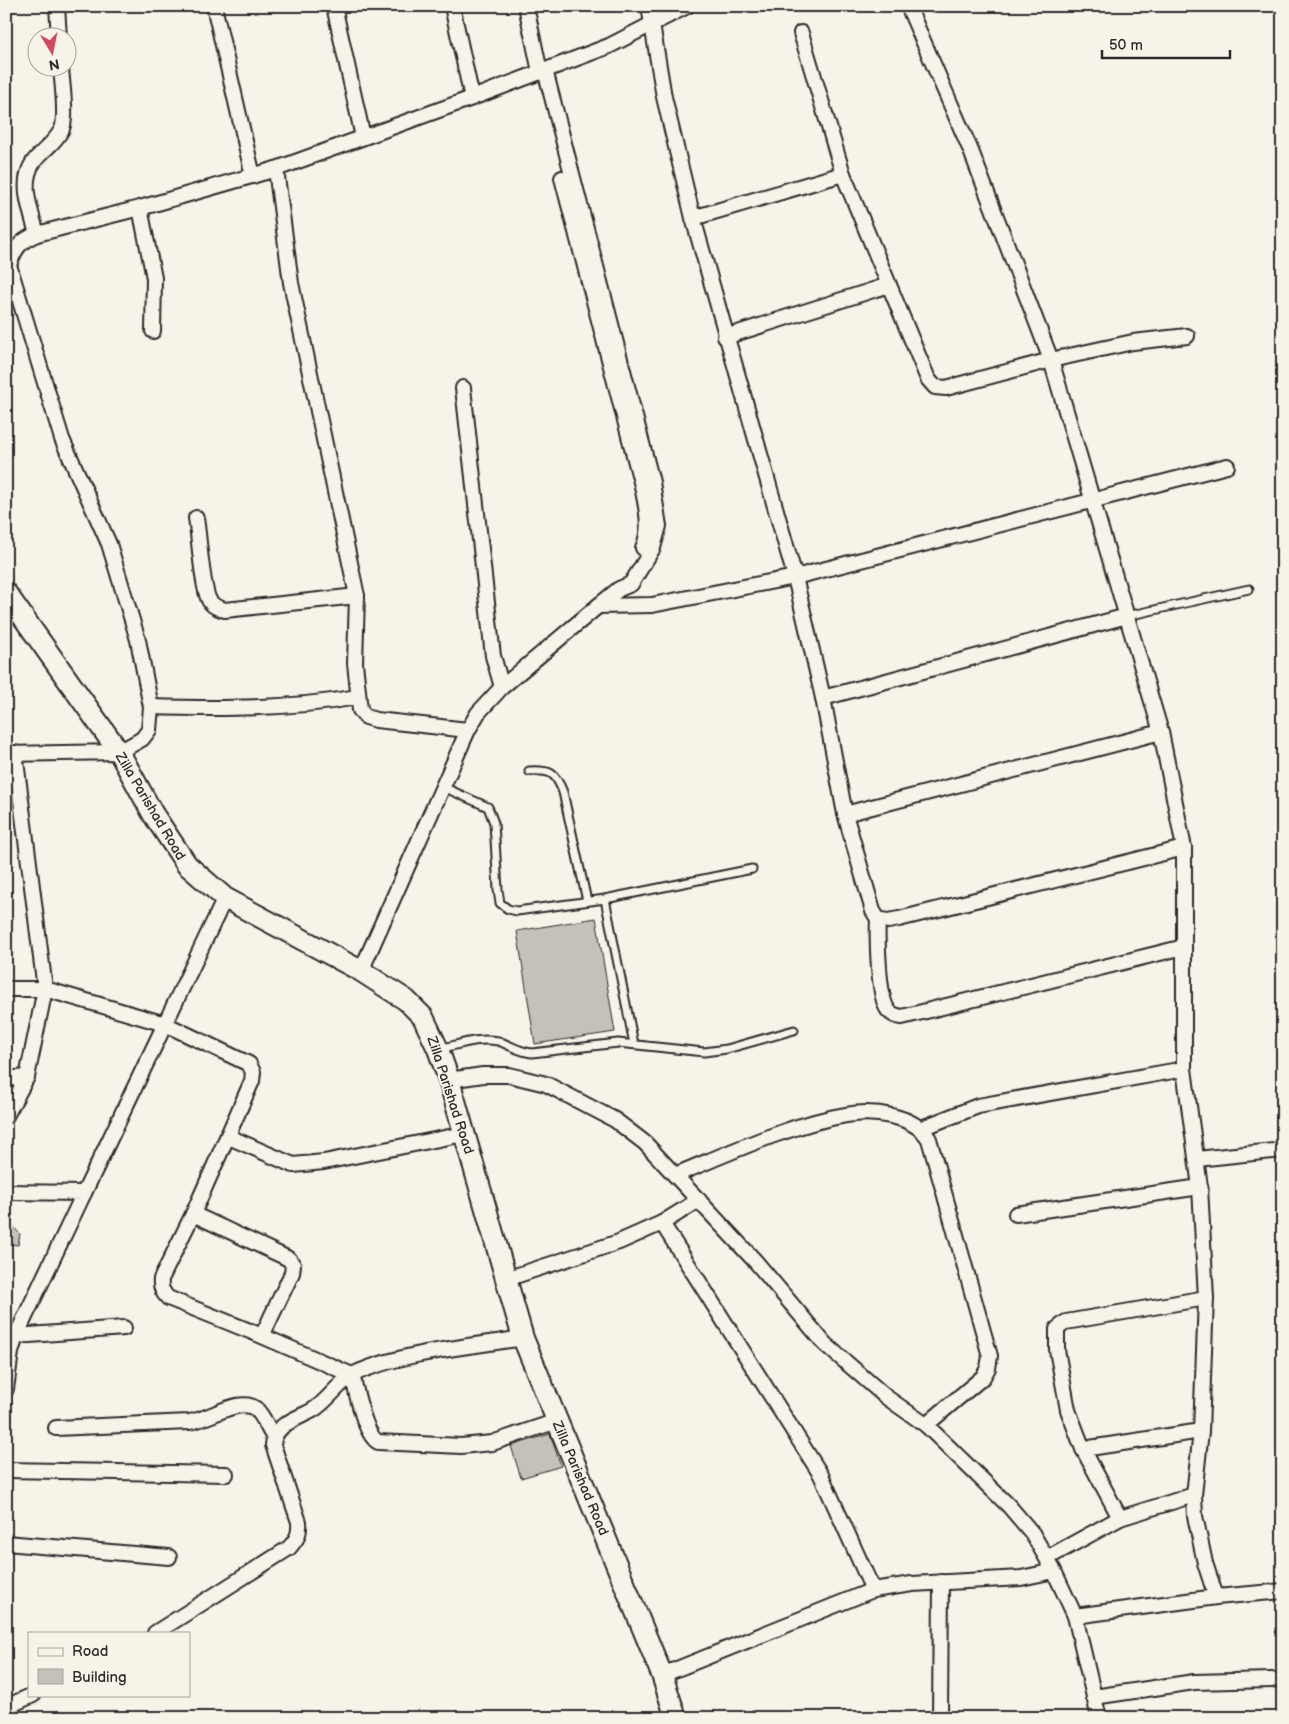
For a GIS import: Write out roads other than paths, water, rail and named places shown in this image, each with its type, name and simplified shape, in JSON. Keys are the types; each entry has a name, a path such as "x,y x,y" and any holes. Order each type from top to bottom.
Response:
{"main road":[{"name":"Zilla Parishad Road","path":"6,593 119,752 152,814 187,864 225,898 361,971 406,1000 423,1017 438,1049 449,1080 523,1338 662,1674 676,1718"}],"street":[{"path":"57,6 58,28"},
{"path":"214,6 253,176"},
{"path":"334,6 363,137"},
{"path":"452,6 472,98"},
{"path":"361,971 468,730 478,713 502,687 598,606 619,589 631,584 653,548 659,526 652,482 540,72 526,6"},
{"path":"649,6 650,26 664,98 693,218 725,337 795,578 823,698 845,814 878,919 877,944 883,997 887,1009 893,1015 902,1017 1184,947"},
{"path":"6,1116 27,1077 45,989 11,754 119,752 142,739 149,730 151,707 138,640 109,544 62,439 8,265 15,248 23,239 36,234 140,208 276,169 609,46 687,6"},
{"path":"908,6 971,151 1051,360 1161,732 1184,848 1184,1069 1200,1187 1206,1298 1202,1431 1194,1495 1195,1516 1216,1597"},
{"path":"801,33 843,174 928,379 935,387 946,388 1051,360 1133,342 1187,336"},
{"path":"36,234 26,184 30,168 35,159 52,146 63,127 61,78"},
{"path":"276,169 291,283 357,596 355,663 360,710 366,717 376,720 468,730"},
{"path":"693,218 843,174"},
{"path":"140,208 154,278 153,332"},
{"path":"725,337 889,285"},
{"path":"463,388 494,656 502,687"},
{"path":"598,606 652,605 795,578 1093,499 1227,466"},
{"path":"196,518 205,585 209,600 216,608 225,610 357,596"},
{"path":"823,698 1127,616"},
{"path":"151,707 220,710 320,703 358,697"},
{"path":"845,814 1161,732"},
{"path":"878,919 888,921 899,919 1184,848"},
{"path":"6,1389 11,1352 16,1336 225,898"},
{"path":"6,989 45,989 165,1024 249,1064 253,1072 252,1081 229,1137 161,1279 160,1285 163,1293 168,1298 352,1375"},
{"path":"922,1128 978,1106 1184,1069"},
{"path":"449,1080 483,1075 509,1075 546,1084 615,1120 645,1144 756,1262 826,1344 886,1397 926,1424 1009,1506 1032,1533 1054,1571 1075,1616 1098,1718"},
{"path":"6,1078 27,1077"},
{"path":"675,1174 782,1133 846,1115 871,1113 904,1120 922,1128 929,1140 990,1356 988,1368 983,1377 926,1424"},
{"path":"229,1137 293,1165 324,1162 464,1134"},
{"path":"1197,1159 1283,1150"},
{"path":"1016,1214 1200,1187"},
{"path":"6,1192 84,1192"},
{"path":"506,1279 619,1242 662,1222 699,1200"},
{"path":"193,1214 289,1259 293,1265 262,1336"},
{"path":"662,1222 820,1475 873,1590"},
{"path":"1120,1518 1083,1449 1068,1410 1057,1350 1057,1329 1066,1322 1206,1298"},
{"path":"16,1336 124,1328"},
{"path":"157,1632 289,1548 297,1540 300,1531 299,1522 273,1445 273,1436 277,1429 316,1408 352,1375 397,1360 523,1338"},
{"path":"352,1375 368,1429 372,1438 378,1442 461,1446 492,1442 557,1420"},
{"path":"56,1428 201,1421 234,1406 244,1404 257,1410 273,1436"},
{"path":"1083,1449 1202,1431"},
{"path":"6,1470 226,1474"},
{"path":"1047,1558 1120,1518 1194,1495"},
{"path":"6,1543 169,1556"},
{"path":"662,1674 873,1590 912,1584 1021,1578 1054,1571"},
{"path":"940,1718 941,1582"},
{"path":"1075,1616 1216,1597 1283,1592"},
{"path":"1094,1697 1194,1682 1272,1680"},
{"path":"6,1707 31,1696"}],"lane":[{"path":"1127,616 1248,589"},
{"path":"529,770 547,770 557,777 587,902"},
{"path":"443,787 488,806 494,823 500,903 508,909 517,911 605,899 752,868"},
{"path":"605,899 634,1044"},
{"path":"438,1049 487,1039 500,1042 521,1052 532,1053 618,1043 704,1052 727,1049 794,1030"}]}
